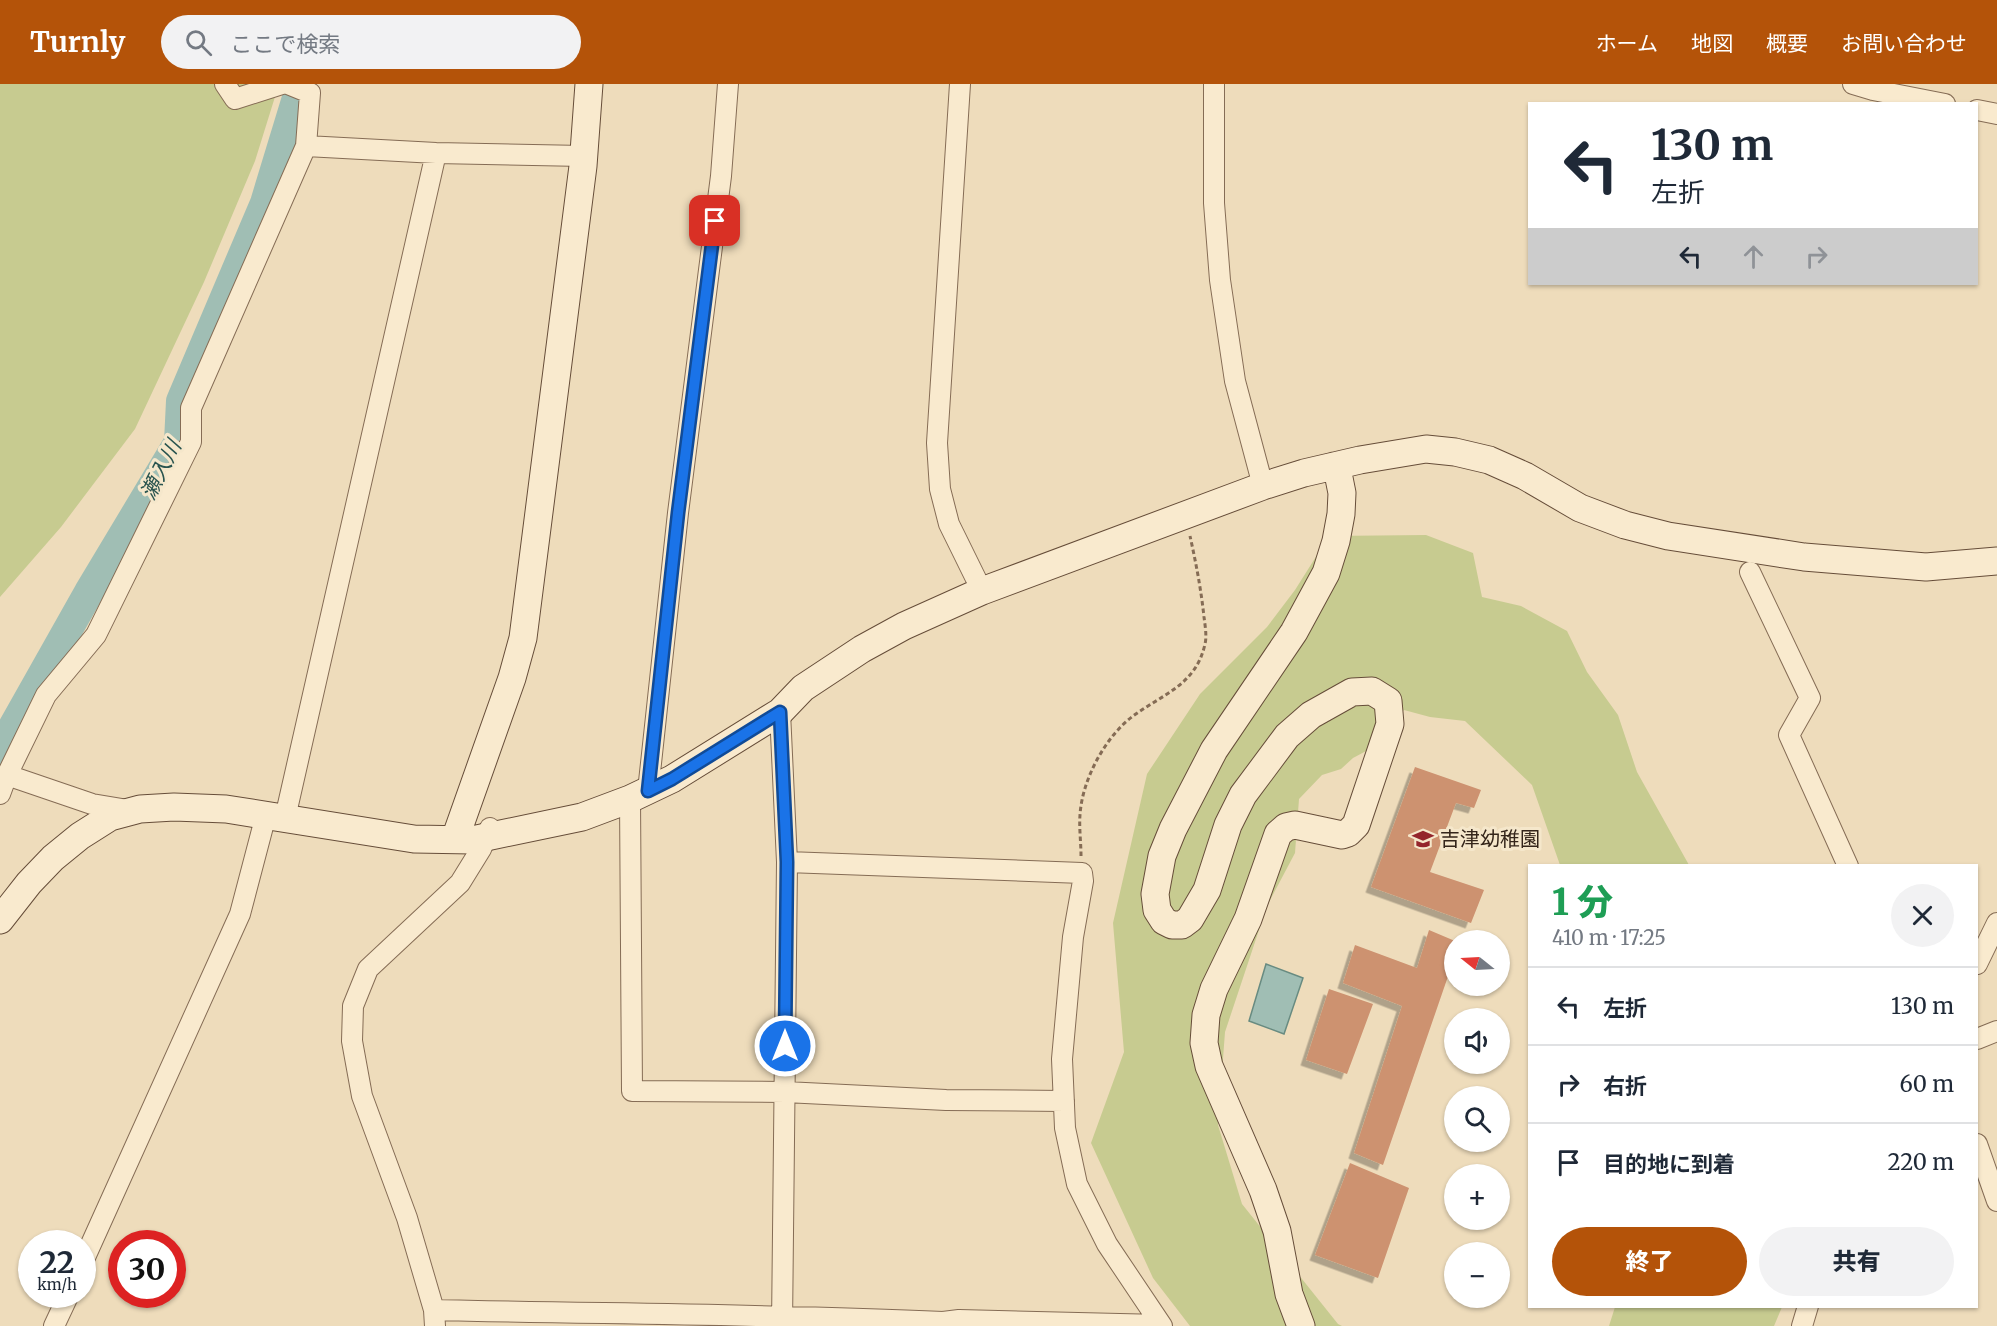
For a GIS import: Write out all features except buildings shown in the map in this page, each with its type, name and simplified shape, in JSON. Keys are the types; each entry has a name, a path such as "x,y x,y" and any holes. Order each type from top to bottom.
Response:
{"street":[{"path":"225,84 235,99 282,84"},
{"path":"164,816 92,804 2,781 46,695 96,635 191,441 191,408 306,146 312,88 288,84"},
{"path":"455,839 512,678 523,638 583,156 589,84"},
{"path":"728,84 721,176 639,795 632,1091 785,1092 946,1100 1064,1101"},
{"path":"960,84 937,443 940,489 949,524 982,591"},
{"path":"1214,84 1214,203 1220,280 1235,381 1263,486"},
{"path":"1853,84 1935,102"},
{"path":"1978,110 1997,114"},
{"path":"306,146 436,153 583,156"},
{"path":"96,1233 240,914 275,816 436,153"},
{"path":"0,920 29,883 71,843 110,817 134,811 174,807 226,808 414,839 455,839 582,817 639,795 672,779 780,712 803,688 862,649 904,626 982,591 1263,486 1334,466 1426,449 1455,452 1490,460 1525,476 1580,508 1625,525 1668,536 1804,557 1926,567 1997,561"},
{"path":"1301,1326 1289,1294 1277,1231 1263,1190 1209,1066 1204,1043 1206,1015 1214,989 1248,919 1278,834 1295,825 1342,835 1348,833 1356,825 1390,724 1388,701 1372,690 1352,692 1311,715 1287,736 1243,795 1228,825 1207,890 1190,920 1182,925 1172,925 1164,921 1157,910 1155,894 1162,856 1173,829 1214,750 1294,632 1326,573 1336,541 1341,514 1342,493 1334,466"},
{"path":"1750,572 1810,698 1789,735 1847,864"},
{"path":"780,712 787,862 782,1321"},
{"path":"488,832 481,849 460,883 368,969 353,1006 352,1041 362,1096 406,1218 434,1318 560,1319 636,1312 782,1321 834,1316 943,1324 959,1320 1161,1326"},
{"path":"787,862 1082,873 1083,881 1073,937 1062,1059 1065,1128 1077,1184 1107,1244 1161,1326"},
{"path":"1978,962 1997,923"},
{"path":"1978,1039 1997,1031"},
{"path":"1978,1147 1997,1202"},
{"path":"54,1326 62,1308"},
{"path":"1802,1326 1807,1308"}],"path":[{"path":"1082,873 1080,812 1096,760 1109,740 1132,717 1186,681 1201,658 1206,641 1200,580 1189,534"}],"green space":[{"path":"0,84 279,84 255,161 204,282 135,429 61,527 0,597"},
{"path":"1426,535 1473,553 1482,597 1521,606 1567,631 1587,672 1618,715 1637,772 1688,864 1560,864 1532,785 1465,721 1430,717 1404,710 1368,750 1353,758 1341,769 1322,775 1299,799 1295,853 1267,906 1225,1032 1218,1125 1242,1204 1338,1324 1342,1326 1190,1326 1153,1278 1091,1143 1124,1052 1113,923 1147,774 1200,694 1267,627 1295,590 1329,536"},
{"path":"1614,1308 1782,1308 1774,1326 1609,1326"}],"water":[{"path":"1266,964 1303,978 1284,1034 1249,1021"}],"waterway":[{"name":"瀬入川","path":"0,750 89,592 179,442 181,401 265,203 296,101"}],"place":[{"name":"吉津幼稚園","path":"1423,839"}],"route":[{"path":"715,221 678,513 648,791 672,779 780,712 787,862 785,1046"}]}
